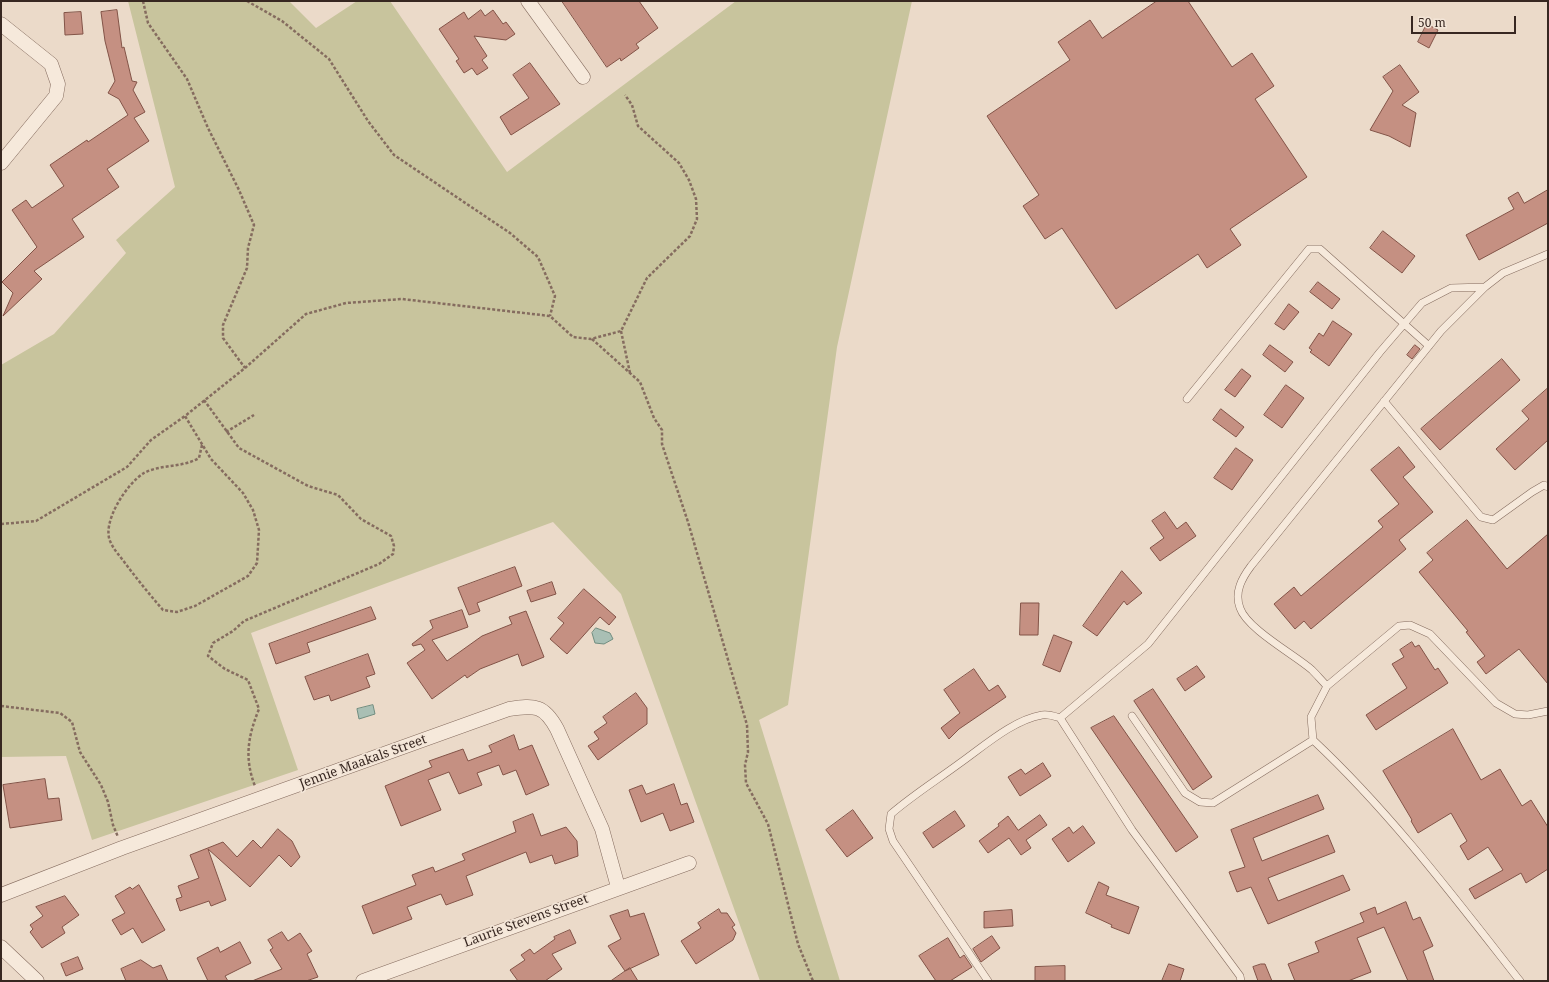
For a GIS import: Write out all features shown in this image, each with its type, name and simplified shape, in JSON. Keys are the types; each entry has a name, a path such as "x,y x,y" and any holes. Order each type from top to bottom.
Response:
{"street":[{"path":"528,1 583,77"},
{"path":"1,24 51,64 58,84 56,96 1,164"},
{"name":"Jennie Maakals Street","path":"1,895 122,848 260,800 509,709 528,706 544,709 550,716 569,752 602,829 618,887"},
{"name":"Laurie Stevens Street","path":"363,981 618,887 689,863"},
{"path":"1,947 37,981"}],"lane":[{"path":"1187,398 1309,249 1320,249 1429,346"},
{"path":"1327,686 1311,669 1248,621 1240,608 1238,593 1242,579 1441,331 1485,286 1503,273 1548,254"},
{"path":"1060,718 1148,644 1380,352 1422,303 1451,288 1485,286"},
{"path":"1384,401 1481,517 1493,520 1532,492 1544,485 1548,486"},
{"path":"1520,981 1453,894 1350,774 1314,740 1311,717 1327,686 1399,626 1410,625 1430,634 1496,703 1515,714 1528,715 1548,711"},
{"path":"988,981 893,841 889,829 891,814 914,794 996,737 1025,721 1041,715 1049,714 1060,718 1132,830 1240,976 1241,981"},
{"path":"1132,716 1185,793 1200,802 1213,803 1314,740"}],"path":[{"path":"143,1 148,23 186,79 254,225 248,248 247,268 223,325 224,338 245,368"},
{"path":"247,1 282,21 329,59 368,122 394,155 510,233 538,257 555,296 550,316"},
{"path":"625,95 632,105 638,126 678,163 689,180 696,199 697,219 690,236 646,278 621,331 630,373"},
{"path":"1,524 36,521 127,467 151,440 185,416 245,368 306,314 346,303 402,299 550,316 573,337 591,339 621,331"},
{"path":"591,339 640,382 654,418 662,430 662,444 688,522 747,725 748,752 745,765 746,784 768,824 798,944 813,981"},
{"path":"204,400 239,448 308,486 338,495 361,519 391,536 394,546 393,554 379,564 244,621 233,631 212,643 208,656 225,669 248,680 259,709 251,729 247,748 252,778 260,800"},
{"path":"226,432 254,415"},
{"path":"185,416 202,444 211,459 243,493 253,510 259,530 258,563 248,576 195,606 177,612 163,610 110,542 109,526 117,504 131,482 145,473 170,466 189,464 199,458 202,444"},
{"path":"1,706 60,713 72,722 80,752 101,785 108,802 112,825 122,848"}],"shaded area":[{"path":"128,1 289,1 316,28 357,1 390,1 507,172 736,1 912,1 837,347 788,705 759,720 840,981 760,981 621,594 553,522 251,633 298,770 92,840 66,756 1,757 1,365 54,334 126,253 116,240 175,187"},
{"path":"596,628 610,633 613,639 604,644 595,643 592,633"},
{"path":"373,705 375,714 359,719 357,709"}],"building":[{"path":"562,1 639,1 658,28 636,44 639,48 621,61 620,58 607,67"},
{"path":"1157,1 1188,1 1232,67 1252,53 1274,86 1255,99 1307,177 1230,229 1241,245 1207,268 1198,254 1116,309 1062,228 1045,239 1023,206 1039,195 987,116 1070,60 1058,42 1090,20 1102,38"},
{"path":"117,10 122,48 124,47 132,81 137,82 133,90 145,112 134,118 149,141 107,169 119,187 72,219 84,237 34,271 42,279 3,316 13,293 2,282 37,247 12,210 26,200 32,208 64,186 50,165 128,115 119,99 108,93 115,81 105,41 101,12"},
{"path":"481,10 485,16 493,10 503,24 506,22 515,34 506,40 474,36 487,56 482,60 488,68 477,75 472,68 464,73 456,61 459,59 439,29 464,12 468,19"},
{"path":"81,12 83,34 65,35 64,13"},
{"path":"1427,24 1438,30 1429,48 1418,42"},
{"path":"530,63 560,104 511,135 500,117 529,98 513,75"},
{"path":"1400,65 1419,92 1402,105 1416,113 1410,147 1389,136 1370,130 1393,91 1383,77"},
{"path":"1548,190 1548,223 1479,260 1466,235 1514,209 1508,198 1518,192 1524,203"},
{"path":"1383,231 1415,256 1402,273 1370,248"},
{"path":"1318,282 1340,299 1332,309 1310,292"},
{"path":"1289,304 1299,312 1284,330 1275,324"},
{"path":"1333,321 1352,334 1329,366 1310,352 1312,350 1309,348 1319,333 1323,336"},
{"path":"1270,345 1293,362 1285,372 1263,355"},
{"path":"1415,345 1420,349 1412,359 1407,355"},
{"path":"1502,359 1520,380 1440,450 1421,429"},
{"path":"1242,369 1251,376 1235,397 1225,390"},
{"path":"1286,385 1304,398 1282,428 1264,415"},
{"path":"1548,388 1548,440 1515,470 1496,449 1529,419 1522,411"},
{"path":"1221,409 1244,427 1236,437 1213,420"},
{"path":"1399,447 1415,467 1403,477 1433,512 1399,540 1406,549 1311,629 1304,621 1295,629 1274,604 1294,587 1301,596 1383,527 1378,521 1399,504 1371,470"},
{"path":"1236,448 1253,460 1232,490 1214,478"},
{"path":"1165,512 1177,529 1186,522 1196,536 1160,561 1150,548 1164,538 1152,521"},
{"path":"1467,520 1507,569 1548,534 1548,684 1519,649 1486,674 1477,662 1485,656 1466,632 1468,631 1419,572 1433,560 1427,553"},
{"path":"515,567 522,586 477,603 480,611 469,615 458,588"},
{"path":"1122,571 1142,593 1127,605 1124,601 1097,636 1083,626"},
{"path":"552,582 556,594 531,602 527,591"},
{"path":"584,589 616,617 609,625 600,617 567,654 550,639 564,623 558,618"},
{"path":"1021,603 1039,603 1038,635 1020,635"},
{"path":"371,607 376,619 307,643 310,652 276,664 269,644"},
{"path":"462,610 468,627 432,640 447,661 482,636 512,624 509,617 526,611 544,657 522,666 518,654 480,669 467,678 465,675 432,699 407,663 425,650 421,644 413,646 412,644 433,628 430,621"},
{"path":"1054,635 1072,642 1060,672 1043,665"},
{"path":"1412,642 1415,647 1419,645 1435,670 1438,668 1448,683 1376,730 1366,715 1407,688 1392,664 1404,657 1400,650"},
{"path":"368,654 375,674 366,677 370,687 331,701 329,695 314,700 305,677"},
{"path":"1197,666 1205,677 1185,691 1177,679"},
{"path":"974,669 989,691 998,685 1006,697 959,729 949,739 941,728 960,713 944,690"},
{"path":"1153,689 1212,777 1193,790 1134,701"},
{"path":"636,693 647,708 647,724 598,760 588,746 599,739 594,732 607,723 603,717"},
{"path":"1114,716 1198,837 1176,852 1091,728"},
{"path":"1453,729 1481,780 1500,769 1522,806 1531,800 1548,827 1548,869 1526,883 1521,873 1475,899 1469,889 1503,870 1488,847 1468,860 1460,846 1467,841 1451,813 1418,833 1383,771"},
{"path":"514,735 519,750 532,745 549,785 526,795 516,770 503,775 499,765 477,773 482,785 459,794 449,772 428,780 441,810 401,826 385,786 432,767 429,761 463,749 468,761 492,752 489,746"},
{"path":"1043,763 1051,776 1020,796 1008,777 1021,769 1025,774"},
{"path":"45,779 48,799 59,798 62,820 10,828 3,785"},
{"path":"674,784 681,805 687,803 694,822 670,831 663,813 641,822 629,790 642,785 646,794"},
{"path":"1318,795 1324,809 1253,838 1262,861 1328,835 1335,852 1268,878 1278,901 1343,875 1350,890 1268,924 1251,887 1237,892 1229,872 1245,867 1231,830"},
{"path":"853,810 873,838 847,857 826,830"},
{"path":"955,811 965,826 933,848 923,833"},
{"path":"533,814 541,836 566,827 577,841 578,856 555,864 552,855 530,863 526,852 466,876 473,895 446,905 441,894 407,907 412,919 373,934 362,906 416,885 412,875 433,867 435,872 465,860 462,854 516,832 513,822"},
{"path":"1040,815 1047,825 1026,840 1031,848 1021,855 1009,838 988,853 979,841 999,826 998,824 1008,816 1018,830"},
{"path":"1083,826 1095,843 1068,862 1052,839 1069,827 1073,833"},
{"path":"278,829 292,841 300,857 291,867 279,855 250,887 208,849 226,900 211,906 209,901 180,911 176,899 182,897 178,886 199,878 190,855 223,842 237,857 253,840 261,848"},
{"path":"1099,882 1109,887 1106,895 1139,907 1129,934 1111,927 1112,925 1086,913"},
{"path":"139,885 165,930 142,943 133,928 121,935 112,920 125,913 115,896 130,887 132,889"},
{"path":"65,896 79,915 62,927 65,933 42,948 30,932 33,929 30,925 43,916 36,907"},
{"path":"1406,902 1413,920 1420,917 1433,946 1423,951 1434,981 1408,981 1384,927 1357,938 1371,972 1348,981 1295,981 1288,964 1319,952 1315,942 1364,922 1360,913 1375,907 1377,914"},
{"path":"719,909 721,913 727,913 735,925 732,927 736,933 733,940 696,964 681,941 701,928 698,923"},
{"path":"628,910 630,917 644,913 659,955 625,971 608,946 621,939 610,916"},
{"path":"1012,910 1013,926 984,928 984,912"},
{"path":"570,930 576,943 552,954 562,969 545,981 518,981 510,970 525,960 521,955 530,949 534,954 555,939 554,937"},
{"path":"282,932 288,941 300,933 312,951 307,954 318,977 306,981 252,981 282,969 270,950 273,948 268,940"},
{"path":"992,936 1000,948 981,962 973,949"},
{"path":"948,938 960,958 964,955 972,967 950,981 936,981 919,956"},
{"path":"240,942 251,963 225,976 228,981 208,981 197,958 218,947 220,952"},
{"path":"78,957 83,969 66,976 61,964"},
{"path":"141,960 153,968 161,965 168,981 126,981 121,969"},
{"path":"1169,964 1184,969 1180,981 1162,981"},
{"path":"1265,964 1272,981 1258,981 1253,967"},
{"path":"1065,966 1065,981 1035,981 1035,967"},
{"path":"630,968 638,981 611,981"}]}
